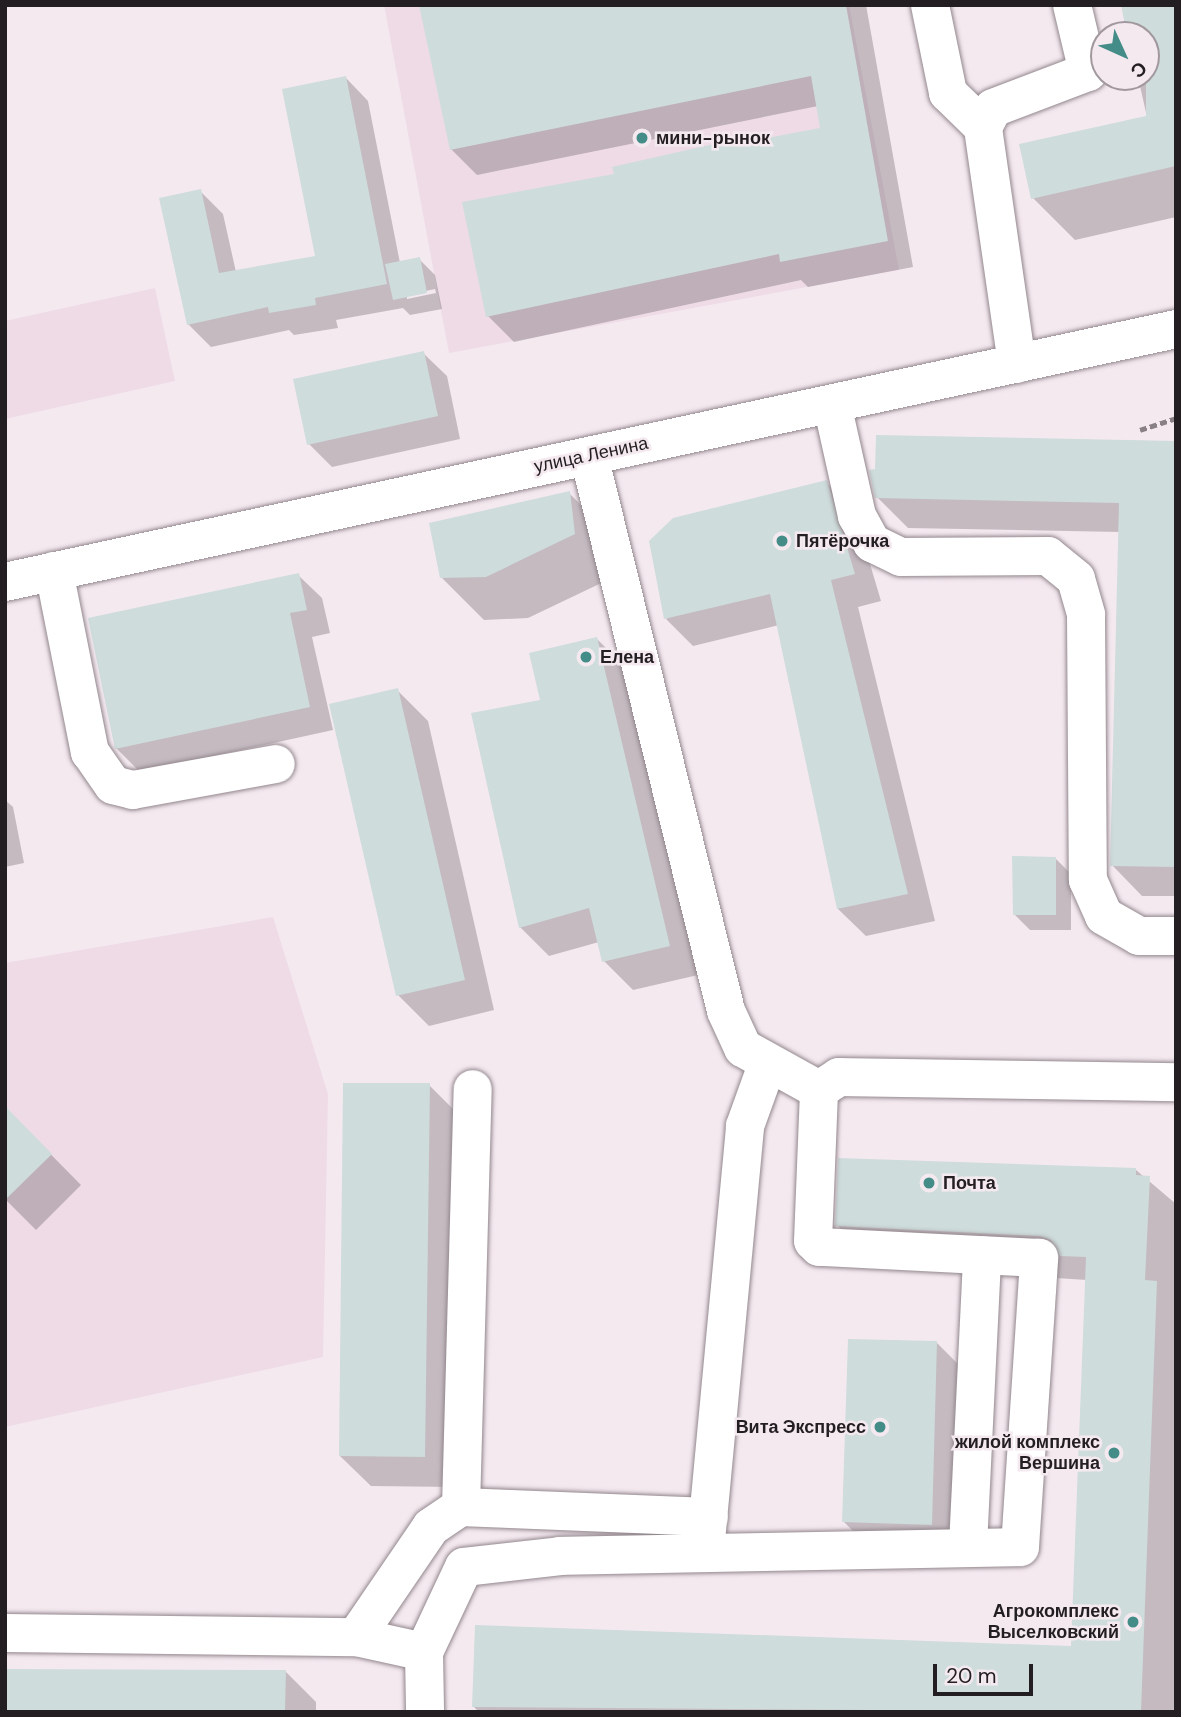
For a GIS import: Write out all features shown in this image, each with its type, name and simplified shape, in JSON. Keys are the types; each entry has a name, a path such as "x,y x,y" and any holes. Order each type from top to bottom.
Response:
{"street":[{"path":"930,5 948,93 983,127"},
{"path":"1017,364 983,127 993,108 1088,72 1072,5"},
{"name":"улица Ленина","path":"5,582 1176,329"},
{"path":"832,404 857,516 872,543 901,557 1048,556 1076,579 1086,615 1088,880 1104,916 1139,936 1176,936"},
{"path":"589,456 726,1011 743,1048 767,1065 819,1090"},
{"path":"54,571 90,752 113,785 133,790 276,764"},
{"path":"707,1534 745,1126 767,1065"},
{"path":"819,1090 839,1077 1176,1082"},
{"path":"461,1507 473,1089"},
{"path":"356,1637 431,1527 461,1507 707,1534 1020,1547 1039,1258 819,1247 813,1241 819,1090"},
{"path":"968,1546 982,1255"},
{"path":"425,1712 424,1653 464,1567 707,1534"},
{"path":"5,1633 356,1637 424,1653"}],"path":[{"path":"1140,430 1176,418"}],"shaded area":[{"name":"мини-рынок","path":"384,5 849,5 899,270 449,353"},
{"path":"155,288 175,381 5,419 5,321"},
{"path":"273,917 328,1094 323,1357 5,1427 5,963"}],"building":[{"name":"мини-рынок","path":"419,5 846,5 888,241 780,262 779,254 486,317 462,202 614,174 612,167 745,137 746,142 820,128 811,76 450,150"},
{"path":"1121,5 1176,5 1176,166 1031,199 1019,144 1146,116 1146,91 1160,91 1160,21 1124,21"},
{"path":"346,76 387,284 315,298 316,305 269,313 268,307 187,325 159,198 201,189 219,273 315,256 282,89"},
{"path":"420,257 427,293 393,300 385,264"},
{"path":"424,351 438,416 307,445 293,379"},
{"path":"876,435 1176,441 1176,867 1110,866 1119,503 875,498 869,470 875,469"},
{"path":"827,480 855,574 831,580 908,894 837,909 770,594 664,619 649,541 673,518"},
{"path":"570,491 575,534 486,577 440,578 429,523"},
{"path":"299,573 307,610 290,613 310,707 115,749 88,618"},
{"path":"597,637 670,946 602,962 589,908 519,928 471,713 540,700 529,653"},
{"path":"398,688 465,980 396,996 329,704"},
{"path":"1012,856 1056,857 1056,915 1013,915"},
{"path":"343,1083 430,1083 425,1457 339,1456"},
{"path":"5,1106 52,1154 5,1200"},
{"name":"жилой комплекс Вершина","path":"838,1158 1136,1168 1136,1175 1150,1176 1145,1280 1157,1281 1141,1712 472,1707 475,1625 1071,1646 1086,1257 1060,1256 1051,1240 1040,1236 835,1226"},
{"path":"848,1339 937,1341 932,1525 842,1522"},
{"path":"5,1669 286,1670 285,1712 5,1712"}],"place":[{"name":"мини-рынок","path":"642,138"},
{"name":"Пятёрочка","path":"782,541"},
{"name":"Елена","path":"586,657"},
{"name":"Почта","path":"929,1183"},
{"name":"Вита Экспресс","path":"880,1427"},
{"name":"жилой комплекс Вершина","path":"1114,1453"},
{"name":"Агрокомплекс Выселковский","path":"1133,1622"}]}
